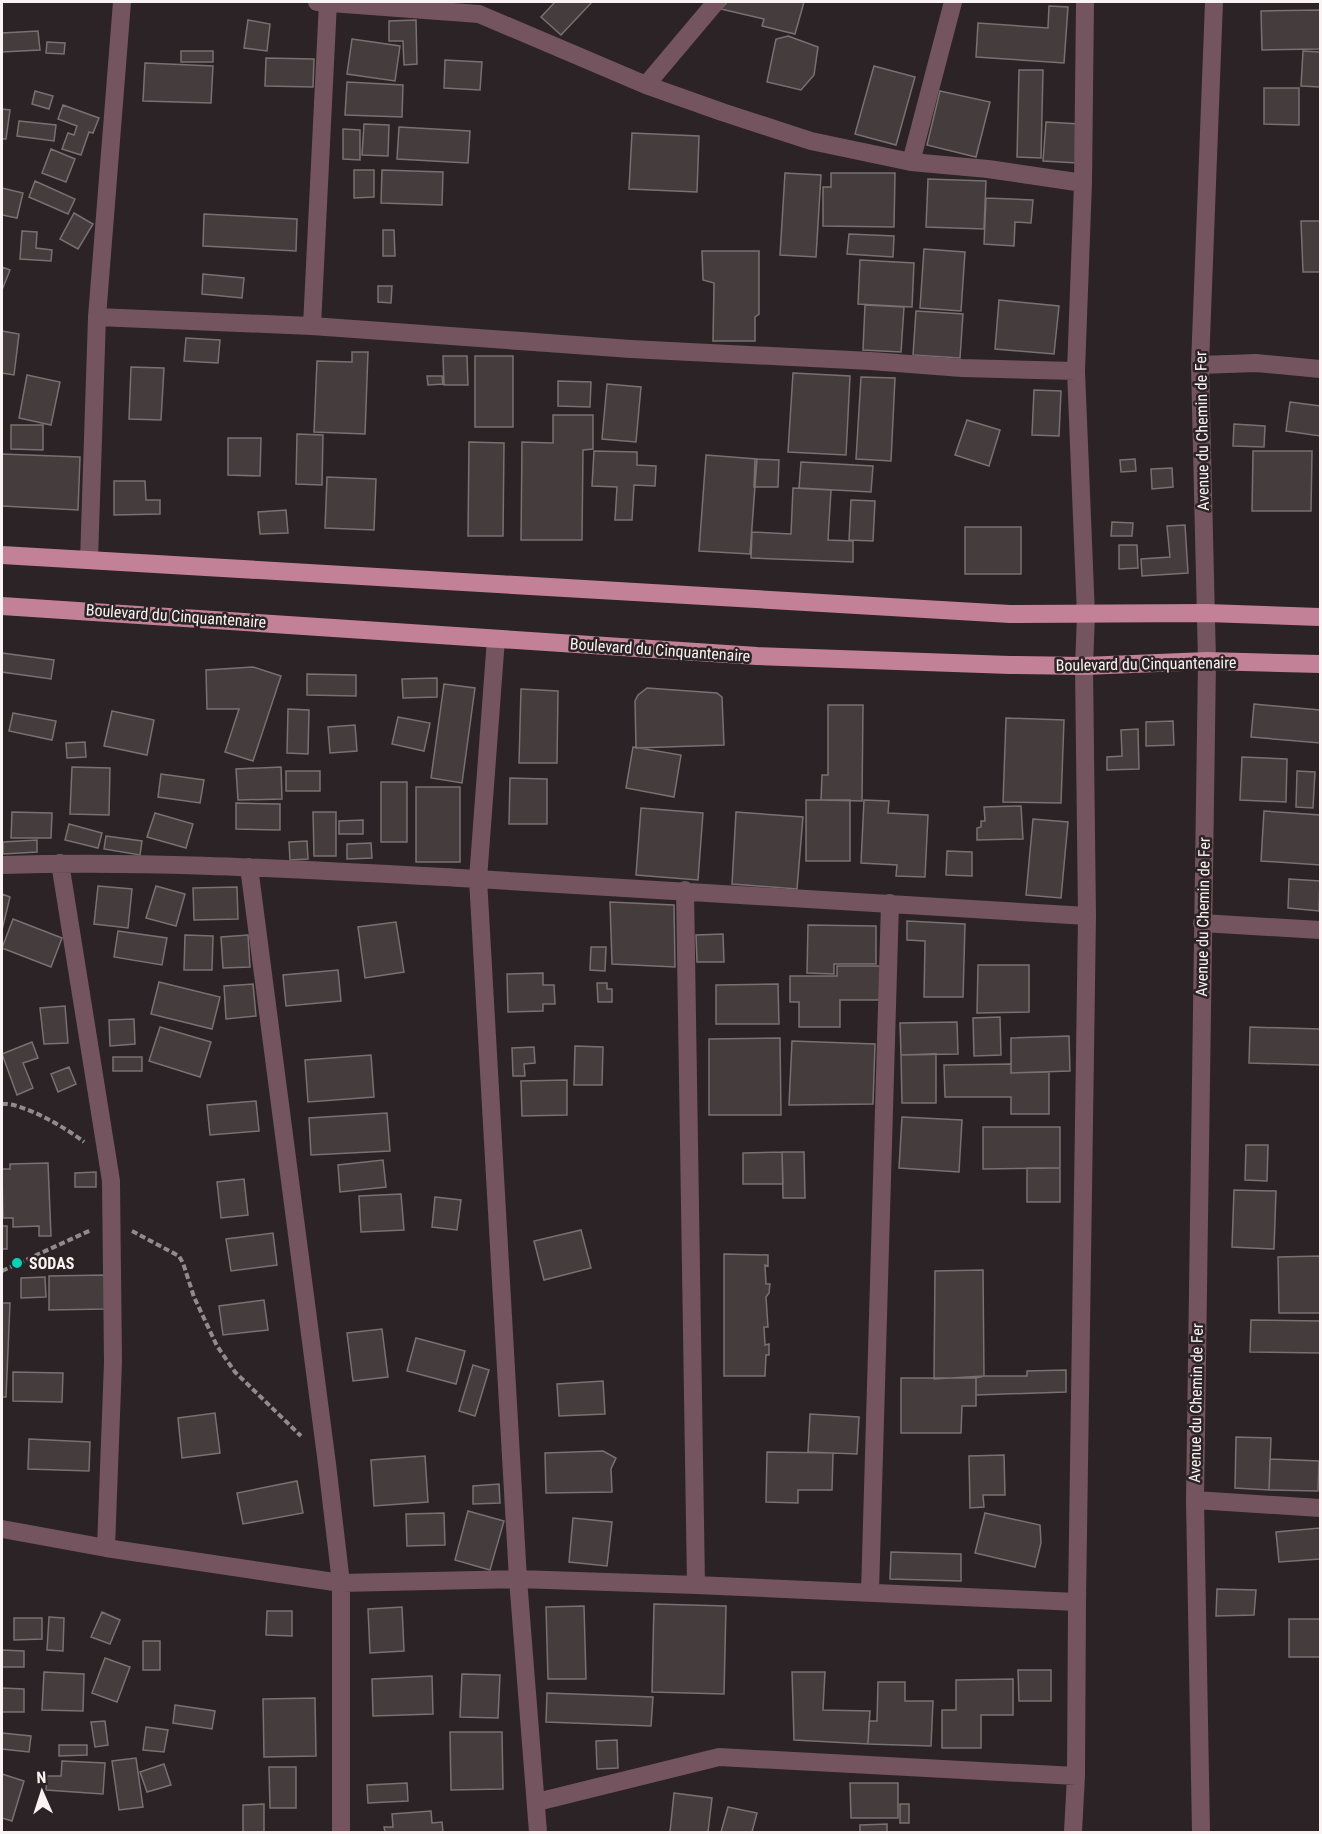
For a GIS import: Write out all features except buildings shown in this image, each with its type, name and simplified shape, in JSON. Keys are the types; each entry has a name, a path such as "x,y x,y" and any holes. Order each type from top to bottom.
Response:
{"main road":[{"path":"2,555 1010,614 1207,614 1320,617"},
{"name":"Boulevard du Cinquantenaire","path":"2,606 757,656 1084,666 1207,662 1320,664"}],"street":[{"path":"89,560 97,317 122,2"},
{"path":"312,326 324,2 483,8 646,85 811,141 911,162 988,169 1083,183"},
{"path":"646,85 716,2"},
{"path":"911,162 953,2"},
{"path":"1073,1833 1076,1776 1087,916 1084,666 1086,615 1077,371 1083,183 1085,2"},
{"name":"Avenue du Chemin de Fer","path":"1201,1833 1195,1500 1207,614 1200,365 1214,2"},
{"path":"97,317 312,326 631,349 962,368 1077,371"},
{"path":"1200,365 1256,363 1320,369"},
{"path":"496,639 478,879 518,1579 538,1833"},
{"path":"2,865 60,863 249,867 685,890 1087,916"},
{"path":"60,863 111,1181 113,1362 106,1548"},
{"path":"249,867 341,1583 341,1833"},
{"path":"685,890 696,1585"},
{"path":"870,1592 890,903"},
{"path":"1202,923 1320,930"},
{"path":"1195,1500 1320,1508"},
{"path":"2,1529 106,1548 341,1583 518,1579 1077,1602"},
{"path":"537,1802 719,1757 1076,1776"}],"path":[{"path":"2,1104 25,1108 76,1135 108,1162"},
{"path":"2,1271 112,1220 178,1256 183,1263 194,1297 217,1346 235,1372 304,1438"}],"place":[{"name":"SODAS","path":"17,1263"}]}
